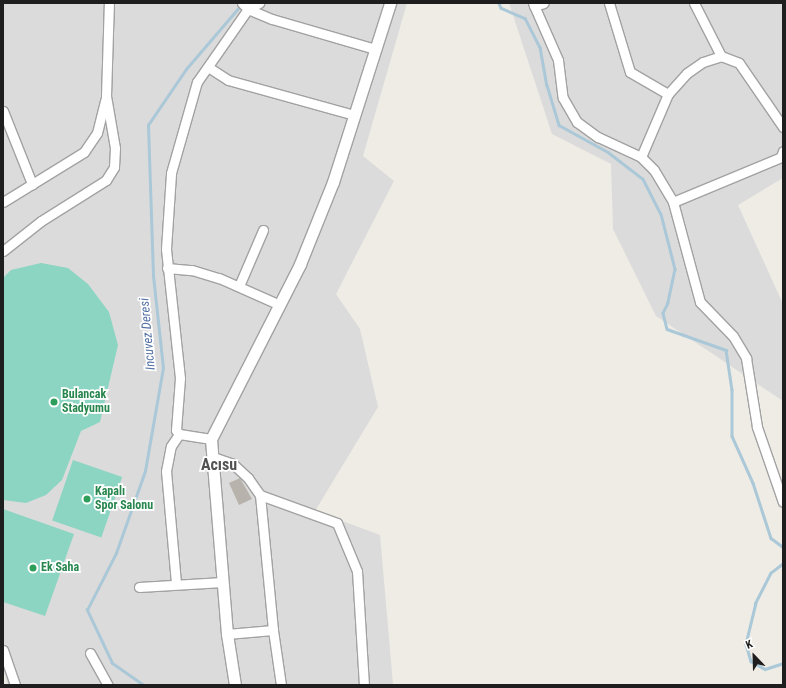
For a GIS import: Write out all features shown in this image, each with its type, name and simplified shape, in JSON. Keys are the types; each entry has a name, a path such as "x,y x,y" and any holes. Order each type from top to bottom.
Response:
{"street":[{"path":"3,251 41,221 106,180 114,167 115,148 106,96 109,3"},
{"path":"176,584 166,472 171,446 179,434 175,419 180,378 167,268 166,221 171,173 197,82 208,67 245,6 258,3"},
{"path":"236,685 227,634 211,439 280,305 333,182 390,3"},
{"path":"544,3 534,4 558,60 564,98 577,122 598,137 641,158 654,170 673,202 700,302 733,336 746,358 757,426 783,502"},
{"path":"608,3 630,72 668,94"},
{"path":"694,3 721,56"},
{"path":"245,6 375,49"},
{"path":"641,158 668,94 688,73 703,62 721,56 739,63 783,127"},
{"path":"208,67 228,80 354,115"},
{"path":"3,202 84,152 97,132 106,96"},
{"path":"3,111 32,184"},
{"path":"673,202 781,157 783,151"},
{"path":"238,286 263,230"},
{"path":"167,268 192,270 238,286 280,305"},
{"path":"179,434 211,439"},
{"path":"213,457 233,464 248,478 260,495 272,630 281,685"},
{"path":"260,495 337,522 357,571 364,685"},
{"path":"140,587 223,582"},
{"path":"227,634 272,630"},
{"path":"3,650 15,685"},
{"path":"90,653 108,685"}],"shaded area":[{"path":"3,3 407,3 363,156 394,181 336,294 360,329 378,407 315,511 380,535 393,684 8,685 3,669"},
{"path":"509,3 783,3 783,178 738,205 783,304 783,401 656,316 613,229 611,164 552,134"}],"green space":[{"name":"Bulancak Stadyumu","path":"41,263 68,268 88,284 109,312 118,345 100,422 81,431 62,480 46,495 26,503 3,500 3,278 11,270"},
{"name":"Kapalı Spor Salonu","path":"73,460 122,477 101,537 52,521"},
{"name":"Ek Saha","path":"3,509 74,534 45,616 3,602"}],"building":[{"path":"240,478 252,499 239,505 229,483"}],"waterway":[{"path":"499,3 501,8 525,18 540,47 547,85 559,125 608,152 643,179 661,214 675,269 668,303 663,313 667,329 726,350 732,390 732,436 753,483 771,538 783,547"},
{"name":"Incuvez Deresi","path":"143,685 112,663 87,610 116,553 145,471 163,368 153,276 148,125 186,69 241,5"},
{"path":"783,564 771,573 756,603 746,644 751,661 765,669 783,663"}],"place":[{"name":"Bulancak Stadyumu","path":"54,402"},
{"name":"Kapalı Spor Salonu","path":"87,499"},
{"name":"Ek Saha","path":"33,568"}],"district":[{"name":"Acısu","path":"219,465"}]}
